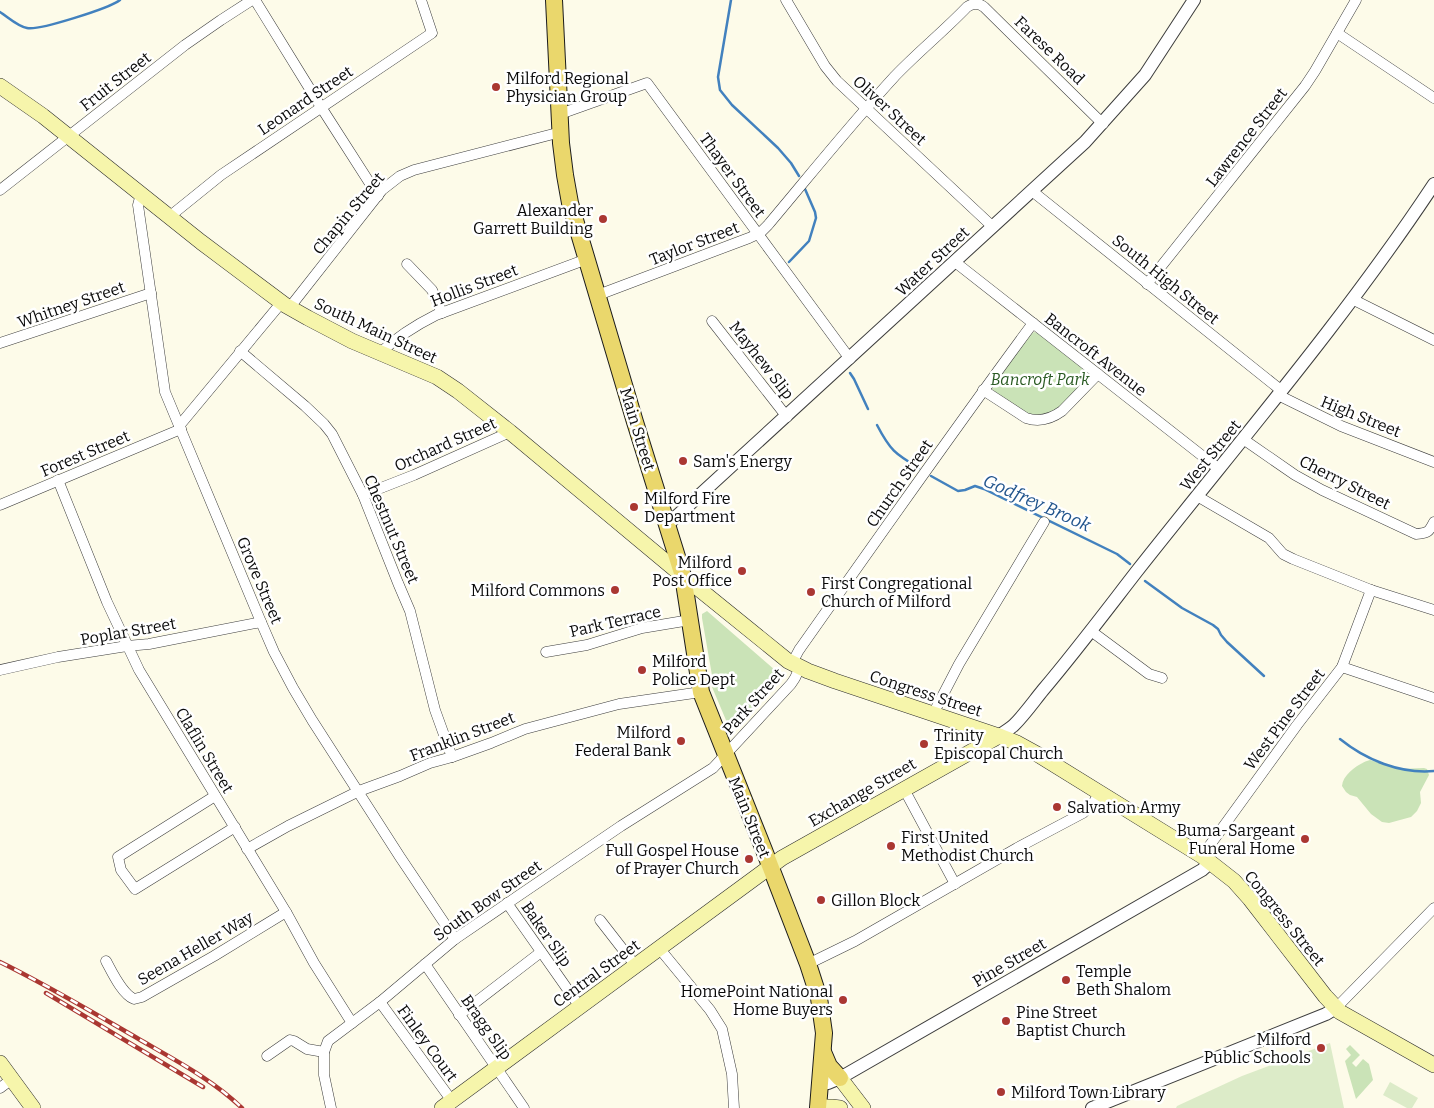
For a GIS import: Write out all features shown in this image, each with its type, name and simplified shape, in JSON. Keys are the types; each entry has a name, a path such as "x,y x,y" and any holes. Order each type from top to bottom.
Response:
{"main road":[{"name":"Main Street","path":"554,0 563,164 568,191 667,525 684,576 701,692 808,964 822,1008 824,1029 823,1052 817,1108"},
{"name":"South Main Street","path":"0,86 35,110 169,217 286,305 352,341 437,377 458,391 684,576"},
{"name":"Congress Street","path":"684,576 796,665 835,681 999,736 1037,754 1206,859 1234,881 1250,899 1336,1008 1343,1014 1434,1065"},
{"name":"Exchange Street","path":"770,866 999,736"},
{"name":"Central Street","path":"447,1105 770,866"},
{"path":"823,1052 828,1063 863,1108"},
{"path":"0,1063 6,1084 33,1108"},
{"path":"817,1108 832,1106 854,1108"}],"street":[{"path":"254,0 378,196"},
{"name":"Fruit Street","path":"0,190 195,38 254,0"},
{"name":"Leonard Street","path":"169,217 221,175 432,33 421,0"},
{"name":"Oliver Street","path":"786,0 830,74 839,84 993,227"},
{"name":"Water Street","path":"667,525 1085,142 1149,70 1194,0"},
{"name":"Lawrence Street","path":"1147,284 1288,109 1310,79 1356,0"},
{"name":"Farese Road","path":"866,108 923,48 967,7 978,4 984,7 1103,124"},
{"path":"1337,33 1434,98"},
{"name":"Thayer Street","path":"560,114 647,83 850,359"},
{"name":"Taylor Street","path":"598,295 758,234 768,225 866,108"},
{"name":"Chapin Street","path":"286,305 393,180 410,171 561,132"},
{"name":"West Street","path":"999,736 1014,726 1280,393 1391,247 1434,184"},
{"name":"South High Street","path":"1032,191 1280,393"},
{"name":"Grove Street","path":"141,194 139,208 164,388 261,622 293,688 400,857 455,939"},
{"name":"Hollis Street","path":"380,353 401,335 420,323 442,313 587,259"},
{"name":"Bancroft Avenue","path":"955,262 1219,469"},
{"path":"407,264 432,290 442,313"},
{"name":"Whitney Street","path":"0,343 150,293"},
{"path":"1352,299 1434,340"},
{"name":"Forest Street","path":"0,505 180,428 240,351 286,305"},
{"name":"Mayhew Slip","path":"712,321 787,416"},
{"name":"Church Street","path":"796,665 799,650 983,390 1033,323"},
{"name":"Chestnut Street","path":"240,351 324,424 332,434 364,495 410,611 434,710 452,757"},
{"path":"983,390 1026,418 1042,420 1062,412 1098,374"},
{"name":"High Street","path":"1280,393 1342,426 1434,462"},
{"name":"Orchard Street","path":"364,495 414,476 510,432"},
{"name":"Cherry Street","path":"1243,439 1295,475 1322,490 1416,534 1426,533 1434,522"},
{"name":"Claflin Street","path":"58,480 107,602 143,677 286,912 314,963 352,1023"},
{"path":"1197,496 1269,538 1283,554 1292,559 1371,590 1434,610"},
{"path":"933,714 959,664 1044,522"},
{"name":"West Pine Street","path":"1206,859 1297,725 1342,667 1371,590"},
{"name":"Park Terrace","path":"546,652 587,645 642,628 690,620"},
{"name":"Poplar Street","path":"0,670 261,622"},
{"path":"1091,631 1149,674 1162,678"},
{"name":"Park Street","path":"726,754 791,684 795,678 796,665"},
{"path":"1342,667 1434,698"},
{"name":"Franklin Street","path":"247,849 359,791 525,729 619,704 701,692"},
{"name":"South Bow Street","path":"324,1052 328,1041 380,1002 455,939 621,826 713,768 726,754"},
{"path":"904,789 955,884"},
{"path":"808,964 855,941 1083,812 1093,804 1099,793"},
{"path":"216,796 118,857 121,870 135,889 234,828"},
{"name":"Pine Street","path":"820,1084 832,1082 840,1078 1202,870 1206,859"},
{"name":"Baker Slip","path":"508,903 580,1007"},
{"path":"1092,1108 1326,1014 1336,1008 1434,908"},
{"name":"Seena Heller Way","path":"106,961 129,997 134,999 142,997 286,912"},
{"path":"600,920 636,965"},
{"path":"659,948 710,1010 722,1029 732,1074 734,1108"},
{"path":"459,1015 541,952"},
{"name":"Bragg Slip","path":"425,964 524,1108"},
{"name":"Finley Court","path":"380,1002 447,1105"},
{"path":"267,1056 290,1040 307,1049 324,1052 324,1075 330,1108"}],"green space":[{"name":"Bancroft Park","path":"1034,332 1038,333 1086,370 1087,375 1083,385 1064,404 1041,415 1029,414 1019,409 991,388"},
{"path":"707,611 783,677 738,727 731,732 712,687 713,681 702,618 702,614"},
{"path":"1370,760 1401,769 1427,769 1429,775 1420,792 1421,803 1411,817 1389,823 1382,822 1371,814 1357,797 1346,792 1342,786 1348,773"},
{"path":"1330,1043 1344,1108 1176,1108 1242,1076"},
{"path":"1350,1045 1360,1055 1352,1063 1356,1067 1363,1059 1369,1064 1373,1080 1356,1099 1345,1061 1351,1055 1346,1049"},
{"path":"1390,1082 1418,1098 1412,1108 1407,1108 1383,1095"}],"waterway":[{"name":"Godfrey Brook","path":"0,12 20,25 34,28 74,18 114,4 120,0"},
{"name":"Godfrey Brook","path":"731,0 718,77 720,90 732,105 778,148 799,176"},
{"name":"Godfrey Brook","path":"789,262 809,241 816,218 805,189"},
{"name":"Godfrey Brook","path":"850,373 868,409"},
{"name":"Godfrey Brook","path":"877,425 894,451 919,468"},
{"name":"Godfrey Brook","path":"931,476 958,491 975,486 984,489 1117,554 1130,564"},
{"name":"Godfrey Brook","path":"1145,581 1182,608 1213,625 1227,642 1264,676"},
{"name":"Godfrey Brook","path":"1340,739 1350,747 1384,764 1409,770 1434,771"}],"railway":[{"path":"0,962 69,999 178,1062 218,1088 242,1108"},
{"path":"46,993 203,1087"}],"place":[{"name":"Milford Regional Physician Group","path":"496,87"},
{"name":"Alexander Garrett Building","path":"603,219"},
{"name":"Sam's Energy","path":"683,461"},
{"name":"Milford Fire Department","path":"634,507"},
{"name":"Milford Post Office","path":"742,571"},
{"name":"Milford Commons","path":"615,590"},
{"name":"First Congregational Church of Milford","path":"811,592"},
{"name":"Milford Police Dept","path":"642,670"},
{"name":"Milford Federal Bank","path":"681,741"},
{"name":"Trinity Episcopal Church","path":"924,744"},
{"name":"Salvation Army","path":"1057,807"},
{"name":"Buma-Sargeant Funeral Home","path":"1305,839"},
{"name":"First United Methodist Church","path":"891,846"},
{"name":"Full Gospel House of Prayer Church","path":"749,859"},
{"name":"Gillon Block","path":"821,900"},
{"name":"Temple Beth Shalom","path":"1066,980"},
{"name":"HomePoint National Home Buyers","path":"843,1000"},
{"name":"Pine Street Baptist Church","path":"1006,1021"},
{"name":"Milford Public Schools","path":"1321,1048"},
{"name":"Milford Town Library","path":"1001,1092"}]}
